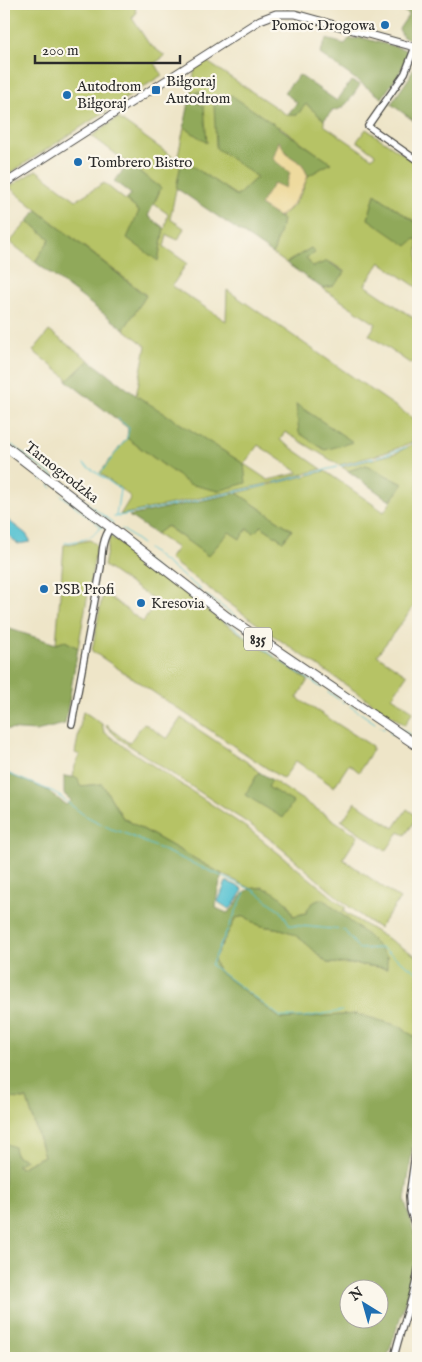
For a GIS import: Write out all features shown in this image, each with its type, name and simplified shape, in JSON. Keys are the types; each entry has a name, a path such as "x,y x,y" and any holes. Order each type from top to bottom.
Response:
{"main road":[{"name":"Tarnogrodzka","path":"4,445 107,524"},
{"name":"835","path":"107,524 255,637 418,746"}],"street":[{"path":"4,184 260,20 280,14 301,16 417,47 405,73 368,126 418,161"},
{"path":"72,724 101,567 102,545 107,524"},
{"path":"418,1133 409,1202 418,1236"},
{"path":"394,1358 401,1330 413,1297 418,1269"}],"green space":[{"name":"Autodrom Biłgoraj","path":"4,4 135,4 136,14 132,18 149,44 165,56 155,63 162,75 4,177"},
{"path":"389,4 418,4 418,41 403,37 399,29 409,14"},
{"path":"363,38 407,50 408,53 400,72 382,98 320,54 326,39 345,44 349,39"},
{"path":"418,58 418,124 391,104 409,78"},
{"path":"206,61 287,115 297,115 306,104 324,120 324,125 372,158 375,154 357,141 366,129 418,164 418,224 375,194 368,219 418,240 418,288 380,262 365,285 418,321 418,355 411,364 369,335 376,324 322,288 333,286 345,272 332,263 320,264 314,268 306,258 311,248 286,263 273,254 283,220 279,217 293,206 302,192 308,176 330,163 279,126 257,177 237,196 182,160 170,219 184,228 178,240 167,235 164,247 187,263 172,286 226,321 227,290 418,422 418,439 389,451 339,465 285,432 280,440 322,469 271,483 120,515 131,497 100,473 127,438 189,484 244,464 136,396 146,346 124,329 146,295 9,187 36,170 76,200 104,183 139,211 158,260 168,214 154,204 161,188 92,136 118,118 177,160 184,127 207,142 197,105 199,92 191,93 195,67","holes":["258,445 298,472 298,473 268,480 244,464"]},
{"path":"299,75 337,101 351,81 360,85 345,105 332,111 324,120 306,104 297,115 287,115 297,103 284,92"},
{"path":"200,92 198,104 204,106 207,143 184,127 191,93"},
{"path":"231,95 331,163 308,176 302,164 288,155 279,141 290,173 285,188 260,205 283,220 273,254 176,188 182,159 237,196 257,177 216,148 214,103"},
{"path":"129,164 161,188 148,216 164,228 158,261 127,238 139,211 126,200 131,194 114,181"},
{"path":"375,194 418,224 418,240 415,239 407,246 368,219"},
{"path":"37,210 146,296 124,329 35,262 50,239 28,221"},
{"path":"28,221 50,239 35,262 10,242"},
{"path":"311,248 315,253 306,258 313,267 327,261 345,273 333,286 322,288 286,263"},
{"path":"49,331 89,360 67,381 67,378 33,351"},
{"path":"89,360 137,396 244,464 246,483 218,491 189,484 127,438 128,428 67,381"},
{"path":"296,404 353,442 325,450 299,433"},
{"path":"418,441 418,601 377,655 407,675 392,697 413,711 405,725 268,632 169,559 177,548 156,534 166,526 208,555 229,531 261,526 283,541 292,530 237,493 325,471 384,512 403,484 366,465 348,471 342,467 396,453"},
{"path":"366,465 403,484 390,501 348,471"},
{"path":"237,493 292,530 283,541 261,526 254,533 247,529 240,539 229,532 208,556 167,526 156,534 129,516"},
{"path":"110,536 223,622 308,680 297,698 372,746 372,751 359,772 349,764 334,787 296,761 283,779 92,651 103,592 143,622 157,602 104,566"},
{"path":"90,540 97,545 78,648 65,641 56,644 64,545"},
{"path":"4,625 10,629 56,644 65,641 78,648 65,724 36,731 4,729"},
{"path":"83,711 102,724 104,732 122,745 250,830 346,908 343,910 347,914 418,957 418,1039 399,1026 357,1014 281,1019 218,971 214,958 236,918 245,916 260,925 290,932 307,944 327,963 386,968 387,956 323,899 313,903 306,913 293,916 288,903 262,887 252,889 123,818 102,784 79,786 73,777 80,755 75,753"},
{"path":"181,718 259,772 246,795 268,786 272,780 358,836 343,859 400,899 379,928 352,909 291,857 241,818 118,738 106,726 107,724 108,727 129,743 144,723 167,739"},
{"path":"4,772 47,790 66,805 71,800 64,794 64,776 78,778 80,786 102,784 123,818 222,874 216,908 227,913 245,892 256,888 267,889 277,894 287,904 293,916 306,913 312,903 323,899 368,936 387,956 387,968 327,963 307,944 290,932 260,925 245,916 236,918 214,959 218,971 281,1019 357,1014 399,1026 418,1039 418,1109 405,1201 415,1236 416,1250 414,1268 403,1309 387,1358 54,1358 46,1352 41,1358 4,1358 4,1136 5,1143 14,1147 16,1156 27,1160 17,1164 20,1168 44,1156 27,1099 4,1098"},
{"path":"259,772 272,780 268,787 293,802 283,818 245,795"},
{"path":"355,802 394,828 407,809 418,817 405,835 399,832 386,851 341,820 343,820"},
{"path":"4,1098 27,1099 44,1156 20,1168 17,1164 26,1160 16,1156 5,1144"}],"sand":[{"path":"279,141 288,155 302,164 308,176 296,199 279,217 260,205 274,183 285,188 290,173 273,159"}],"water":[{"path":"4,517 26,534 30,542 18,544 4,531"},
{"path":"226,882 243,890 229,909 218,902"}],"waterway":[{"path":"100,474 127,438 129,428 118,419"},
{"path":"411,444 418,440"},
{"path":"12,445 58,480"},
{"path":"378,457 407,447"},
{"path":"340,466 374,458"},
{"path":"84,464 120,489 116,516"},
{"path":"309,474 337,467"},
{"path":"274,483 305,475"},
{"path":"49,485 52,488"},
{"path":"202,499 267,485"},
{"path":"65,486 113,523"},
{"path":"60,494 103,528"},
{"path":"114,517 199,500"},
{"path":"65,543 90,537 101,526"},
{"path":"122,529 142,544"},
{"path":"111,534 275,657"},
{"path":"148,549 201,590"},
{"path":"206,595 253,629"},
{"path":"281,661 322,688"},
{"path":"328,692 344,703"},
{"path":"352,696 385,718"},
{"path":"350,706 375,723"},
{"path":"389,721 418,740"},
{"path":"380,727 384,729"},
{"path":"389,732 418,752"},
{"path":"4,772 54,792 84,815 111,829 122,832 255,891 281,911 290,925 344,930 359,949 382,948 418,973"},
{"path":"245,892 211,965 281,1017 304,1017 342,1011"}],"place":[{"name":"Pomoc Drogowa","path":"385,25"},
{"name":"Biłgoraj Autodrom","path":"156,90"},
{"name":"Autodrom Biłgoraj","path":"67,95"},
{"name":"Tombrero Bistro","path":"78,162"},
{"name":"PSB Profi","path":"44,589"},
{"name":"Kresovia","path":"141,603"}]}
